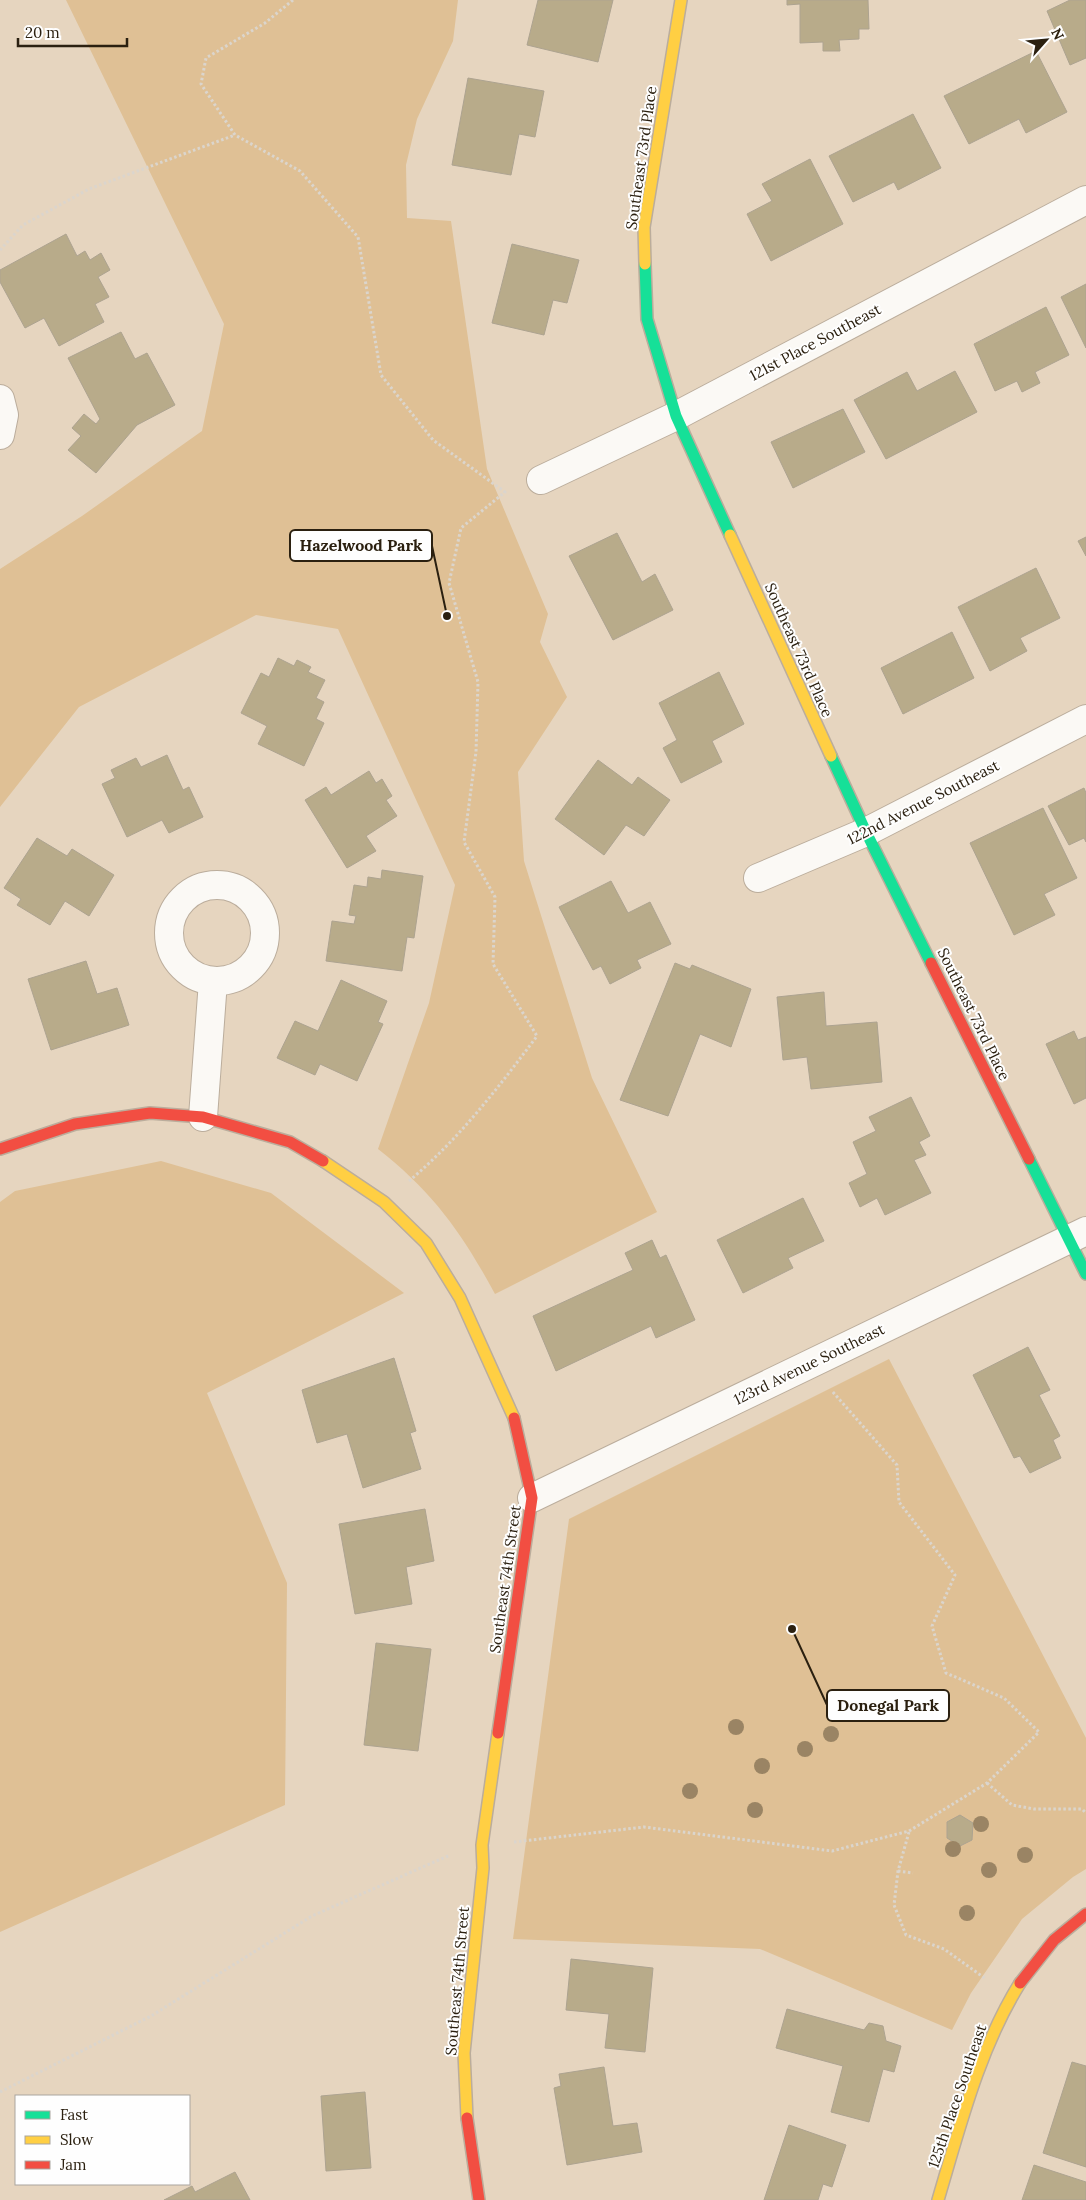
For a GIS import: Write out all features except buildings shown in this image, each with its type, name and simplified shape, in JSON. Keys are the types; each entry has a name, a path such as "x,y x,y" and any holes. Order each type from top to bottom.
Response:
{"street":[{"name":"Southeast 73rd Place","path":"681,0 644,227 646,319 676,416 866,832 1077,1235 1086,1274"},
{"name":"121st Place Southeast","path":"541,480 676,416 1086,200"},
{"path":"0,398 4,415 0,435"},
{"name":"122nd Avenue Southeast","path":"758,878 866,832 1086,720"},
{"path":"203,1117 213,981"},
{"name":"Southeast 74th Street","path":"0,1149 75,1124 150,1113 203,1117 290,1142 340,1170 384,1202 426,1243 460,1298 513,1415 532,1498 482,1845 483,1868 464,2052 467,2121 479,2200"},
{"name":"123rd Avenue Southeast","path":"532,1498 1077,1235"},
{"name":"125th Place Southeast","path":"938,2200 987,2045 1010,1996 1032,1963 1070,1925 1086,1914"}],"path":[{"path":"293,0 265,23 206,58 201,84 235,135 300,171 358,236 382,375 433,440 505,492 461,528 449,583 478,682 476,752 464,842 495,897 494,964 537,1036 482,1108 439,1156"},
{"path":"0,250 23,225 89,189 235,135"},
{"path":"0,2092 152,2016 312,1916 436,1859 482,1845 644,1827 832,1851 909,1831 987,1783 1039,1732 1004,1698 946,1673 932,1626 955,1575 899,1502 897,1465 830,1388 830,1354"},
{"path":"987,1783 1012,1805 1034,1809 1082,1809 1086,1812"},
{"path":"909,1831 898,1871 894,1905 906,1935 944,1949 1010,1996"},
{"path":"898,1871 913,1873"}],"shaded area":[{"path":"66,0 458,0 453,41 417,119 406,165 407,218 451,221 487,469 548,614 540,642 567,697 518,772 524,861 592,1078 657,1212 495,1294 471,1252 445,1215 415,1181 378,1149 429,1003 455,885 338,629 256,615 79,707 0,807 0,569 82,516 202,431 224,324"},
{"path":"161,1161 271,1193 404,1293 207,1393 287,1583 285,1805 0,1932 0,1202 15,1191"},
{"path":"889,1359 1086,1738 1086,1869 1073,1877 1022,1919 971,1993 952,2030 760,1949 513,1939 569,1519"}],"traffic: fast":[{"path":"645,264 647,319 676,416 730,535"},
{"path":"831,756 866,832 931,963"},
{"path":"1029,1159 1086,1274"}],"traffic: slow":[{"path":"645,264 644,227 681,0"},
{"path":"730,535 831,756"},
{"path":"323,1161 384,1202 426,1243 460,1298 514,1418"},
{"path":"467,2118 464,2053 483,1868 482,1845 498,1733"},
{"path":"938,2200 963,2116 982,2061 993,2034 1020,1983"}],"traffic: jam":[{"path":"931,963 1029,1159"},
{"path":"0,1149 75,1124 150,1113 203,1117 290,1142 323,1161"},
{"path":"498,1733 532,1498 514,1418"},
{"path":"1020,1983 1054,1940 1086,1914"},
{"path":"467,2118 479,2200"}],"place":[{"name":"Hazelwood Park","path":"447,616"},
{"name":"Donegal Park","path":"792,1629"}]}
